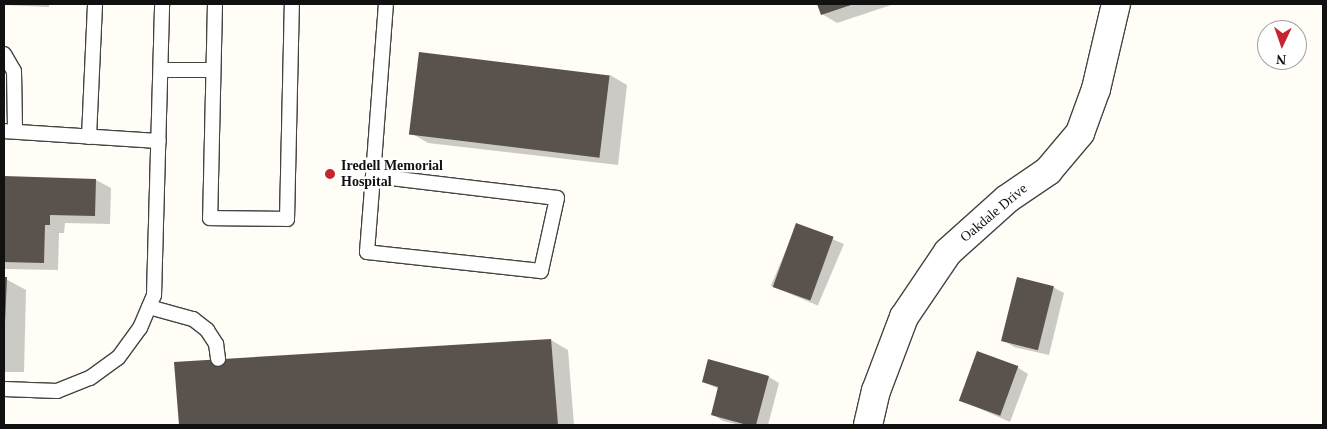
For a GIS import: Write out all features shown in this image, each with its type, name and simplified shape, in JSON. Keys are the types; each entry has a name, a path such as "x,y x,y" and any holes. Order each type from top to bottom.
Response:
{"street":[{"name":"Oakdale Drive","path":"868,425 876,392 904,318 948,252 1007,199 1048,171 1080,133 1096,89 1116,4"}],"lane":[{"path":"89,137 95,4"},
{"path":"4,390 57,391 90,378 118,358 140,328 154,295 162,4"},
{"path":"215,4 210,218 287,219 292,4"},
{"path":"373,176 557,198 541,272 367,252 386,4"},
{"path":"4,54 14,71 9,131 159,141"},
{"path":"161,70 213,70"},
{"path":"149,307 193,319 207,330 216,344 218,359"}],"building":[{"path":"817,4 854,4 821,15"},
{"path":"419,52 610,75 599,158 409,134"},
{"path":"4,176 96,179 95,216 50,215 50,225 45,225 44,263 4,262"},
{"path":"796,223 834,237 810,301 773,287"},
{"path":"4,277 7,277 5,323 4,323"},
{"path":"1017,277 1054,286 1038,350 1001,341"},
{"path":"551,339 558,425 179,425 174,362"},
{"path":"977,351 1018,366 1000,416 959,401"},
{"path":"708,359 769,376 756,425 747,425 711,415 718,387 702,382"}],"place":[{"name":"Iredell Memorial Hospital","path":"330,174"}]}
